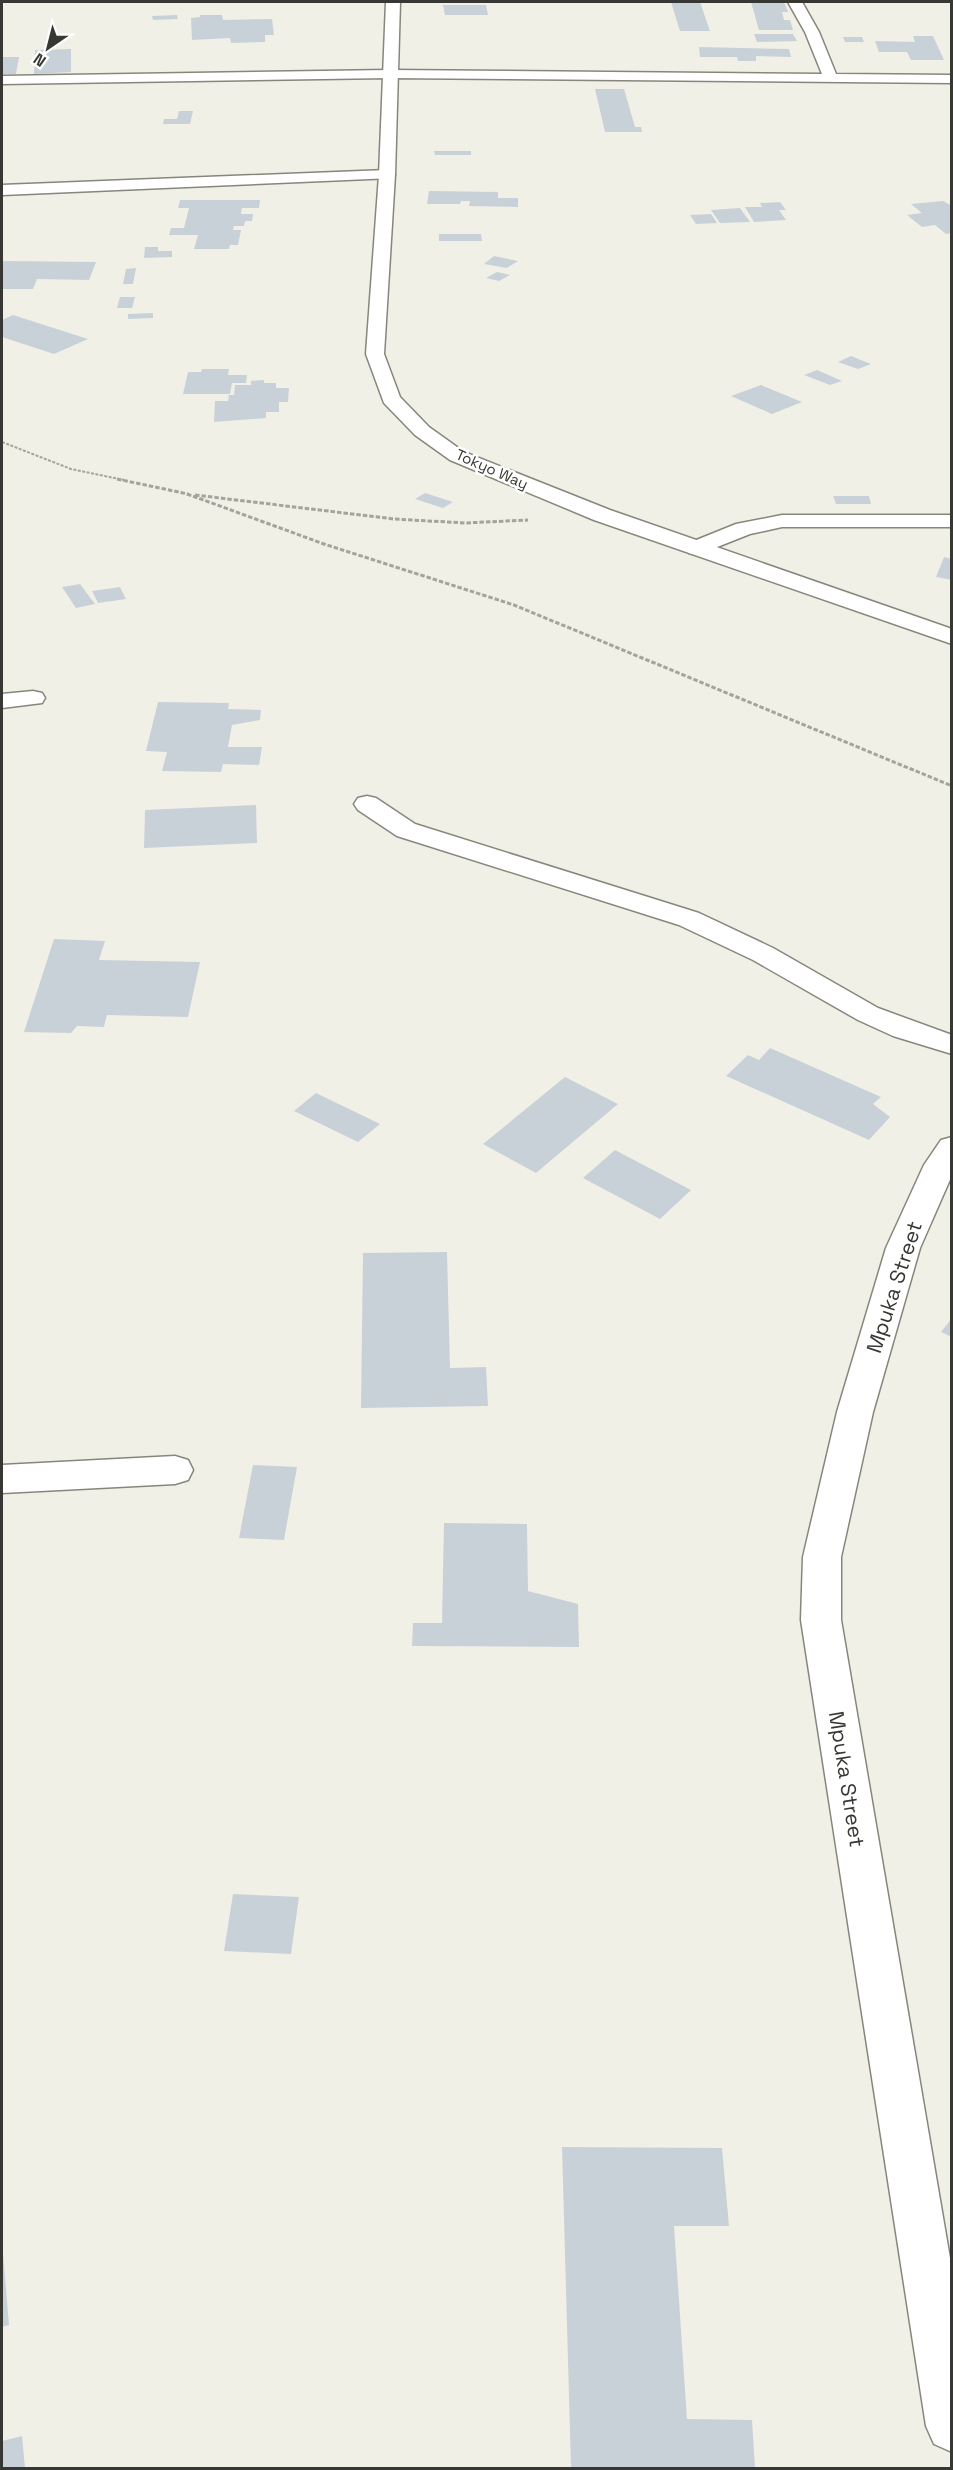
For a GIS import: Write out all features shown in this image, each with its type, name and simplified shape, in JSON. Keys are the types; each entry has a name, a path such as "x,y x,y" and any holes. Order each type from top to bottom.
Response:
{"street":[{"name":"Tokyo Way","path":"393,2 387,175 375,354 391,399 422,431 457,456 602,515 951,637"},
{"path":"795,2 812,32 831,78"},
{"path":"2,80 389,74 951,79"},
{"path":"2,190 387,175"},
{"path":"697,548 744,529 782,521 951,521"},
{"path":"2,701 33,698"},
{"path":"367,804 406,830 689,919 763,954 868,1014 903,1029 951,1044"},
{"name":"Mpuka Street","path":"951,1147 940,1165 903,1248 855,1412 822,1557 820,1620 951,2426"},
{"path":"2,1479 175,1470"}],"path":[{"path":"2,442 71,469 187,494 394,519 465,523 536,520"},
{"path":"187,494 324,544 514,605 951,786"}],"building":[{"path":"671,2 700,2 710,31 680,31"},
{"path":"751,2 784,2 788,12 782,12 784,20 790,20 793,30 759,30"},
{"path":"443,5 486,5 488,15 445,15"},
{"path":"177,15 178,19 153,20 152,16"},
{"path":"200,15 222,15 223,20 272,19 274,35 265,35 265,42 231,43 230,38 192,40 191,18 200,17"},
{"path":"754,34 793,34 797,41 757,42"},
{"path":"913,36 933,36 944,60 911,60 907,52 879,52 875,41 915,42"},
{"path":"843,37 862,37 864,42 845,42"},
{"path":"699,47 789,49 791,57 756,56 756,61 738,61 737,57 700,57"},
{"path":"71,49 71,72 34,74 35,50"},
{"path":"2,57 19,57 16,74 2,74"},
{"path":"595,89 624,89 635,127 641,127 642,132 605,132"},
{"path":"179,111 193,111 190,124 163,124 164,119 177,119"},
{"path":"434,151 471,151 471,155 435,155"},
{"path":"429,191 498,192 498,198 518,198 518,207 469,206 470,201 461,201 460,204 427,204"},
{"path":"180,200 260,200 259,208 242,208 241,214 253,214 252,221 245,221 244,226 234,226 233,230 241,230 238,245 230,245 229,249 194,249 198,235 169,235 171,228 184,228 189,208 178,208"},
{"path":"943,201 952,206 952,233 946,234 935,225 922,227 907,215 922,213 911,204"},
{"path":"780,202 786,210 779,210 786,220 754,222 745,207 762,207 760,203"},
{"path":"740,208 750,222 720,223 711,210"},
{"path":"711,214 717,223 696,224 690,215"},
{"path":"439,234 481,234 482,241 439,241"},
{"path":"145,247 158,247 158,251 172,251 172,257 144,258"},
{"path":"494,256 518,261 507,268 484,264"},
{"path":"2,261 96,262 89,280 37,279 33,289 2,289"},
{"path":"136,268 133,284 123,284 126,269"},
{"path":"497,272 510,275 499,281 486,278"},
{"path":"120,297 135,297 132,308 117,308"},
{"path":"153,313 153,318 128,319 128,314"},
{"path":"13,315 88,339 54,354 2,337 2,320"},
{"path":"851,356 871,364 858,369 838,362"},
{"path":"202,369 229,369 228,375 247,375 246,383 232,383 230,394 183,394 188,372 201,372"},
{"path":"817,370 842,381 830,385 804,375"},
{"path":"264,380 264,383 276,383 276,388 289,388 288,402 279,402 279,412 266,412 266,418 214,422 215,401 228,401 229,395 234,395 235,385 251,385 251,381"},
{"path":"761,385 802,402 772,414 731,396"},
{"path":"425,493 453,502 443,508 415,499"},
{"path":"833,496 869,496 871,504 836,504"},
{"path":"944,557 952,559 952,580 936,577"},
{"path":"80,584 95,604 76,608 62,587"},
{"path":"120,587 126,599 98,603 92,591"},
{"path":"158,702 229,703 228,709 261,710 260,720 232,725 228,747 262,747 259,765 223,764 221,772 162,771 167,752 146,751"},
{"path":"256,805 257,843 144,848 145,810"},
{"path":"54,939 105,941 99,960 200,962 188,1017 107,1015 104,1027 77,1026 71,1033 24,1032"},
{"path":"770,1048 881,1097 873,1104 890,1117 869,1140 726,1076 748,1055 759,1060"},
{"path":"565,1077 618,1104 536,1173 483,1144"},
{"path":"316,1093 380,1124 358,1142 294,1111"},
{"path":"615,1150 691,1190 660,1219 583,1178"},
{"path":"447,1252 450,1368 486,1367 488,1406 361,1408 363,1253"},
{"path":"952,1318 952,1337 941,1332"},
{"path":"253,1465 297,1467 284,1540 239,1538"},
{"path":"444,1523 527,1524 528,1591 578,1604 579,1647 412,1646 413,1623 442,1623"},
{"path":"233,1894 299,1897 291,1954 224,1951"},
{"path":"562,2147 722,2148 729,2226 674,2226 687,2419 752,2420 755,2468 571,2468"},
{"path":"2,2241 9,2325 2,2327"},
{"path":"22,2436 25,2468 2,2468 2,2441"}]}
